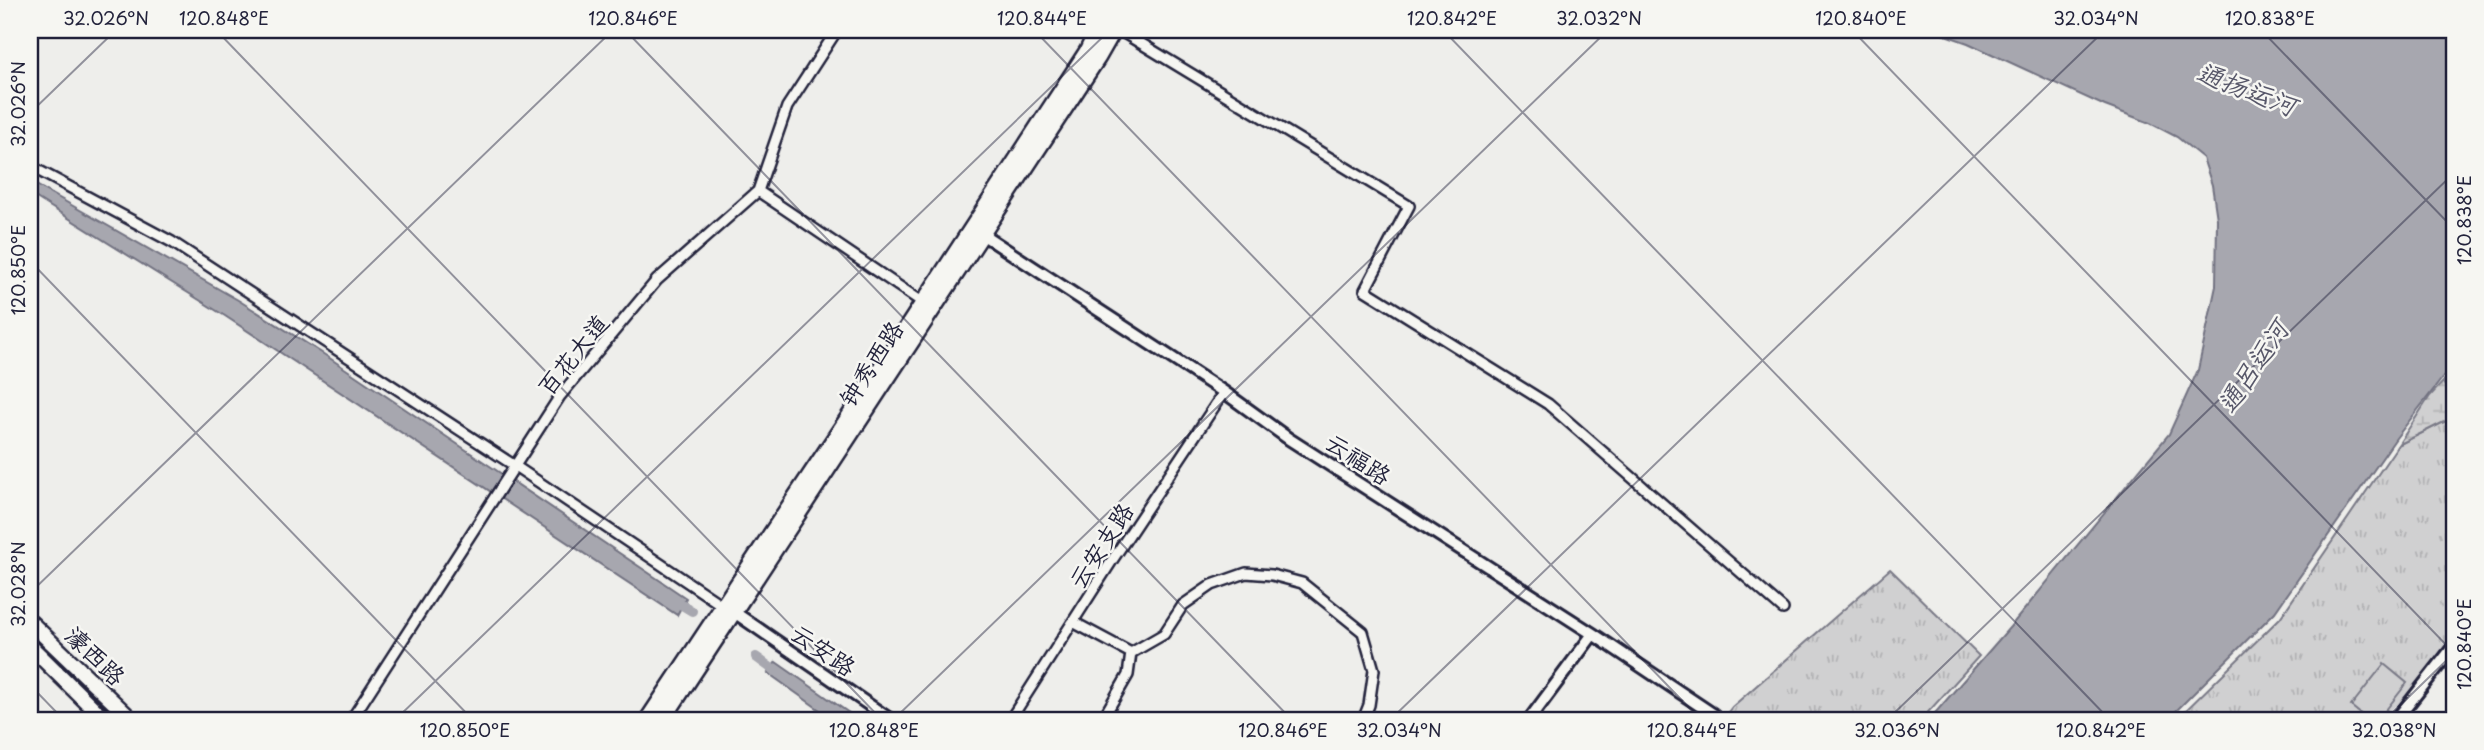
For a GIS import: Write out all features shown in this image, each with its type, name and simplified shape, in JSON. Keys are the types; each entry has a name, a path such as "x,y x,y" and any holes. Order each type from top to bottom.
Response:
{"main road":[{"name":"钟秀西路","path":"647,720 728,609 928,305 1087,51 1097,30"},
{"name":"钟秀西路","path":"928,305 982,234 1117,30"},
{"name":"钟秀西路","path":"663,720 728,609"},
{"name":"濠西路","path":"30,622 132,720"},
{"name":"濠西路","path":"30,646 104,720"}],"street":[{"name":"百花大道","path":"351,720 560,396 657,280 758,191 787,107 837,30"},
{"path":"1117,30 1409,206 1365,290 1548,404 1783,609"},
{"path":"30,166 172,242 513,470 728,609"},
{"path":"758,191 928,305"},
{"name":"云福路","path":"982,234 1224,392 1289,439 1593,634 1712,718"},
{"name":"云安支路","path":"1010,720 1224,392"},
{"path":"1131,653 1164,634 1183,605 1212,585 1246,573 1272,575 1303,583 1363,632 1374,670 1369,705 1363,720"},
{"name":"云安路","path":"728,609 891,720"},
{"path":"1073,622 1131,653"},
{"path":"1529,720 1593,634"},
{"path":"2396,720 2454,646"},
{"path":"1102,720 1128,675 1131,653"}],"green space":[{"path":"2454,370 2454,377 2444,384 2454,406 2454,417 2398,445 2430,396"},
{"path":"2454,417 2454,635 2388,720 2176,720 2280,618 2398,445"},
{"path":"1890,569 1979,656 1921,720 1722,720 1732,707"},
{"path":"2384,664 2407,683 2378,720 2368,720 2351,706"}],"water":[{"path":"1931,30 2454,30 2454,363 2396,438 2275,612 2167,720 1929,720 2010,627 2169,434 2198,370 2216,286 2217,219 2212,185 2203,158 2177,137 1968,43"},
{"path":"31,182 238,300 325,355 686,598 677,615 225,316 30,194"},
{"path":"776,662 859,720 834,720 768,673"}],"waterway":[{"path":"682,605 692,611"},
{"path":"756,657 771,668"}],"water label":[{"name":"通扬运河","path":"2247,88"},
{"name":"通吕运河","path":"2252,366"}]}
